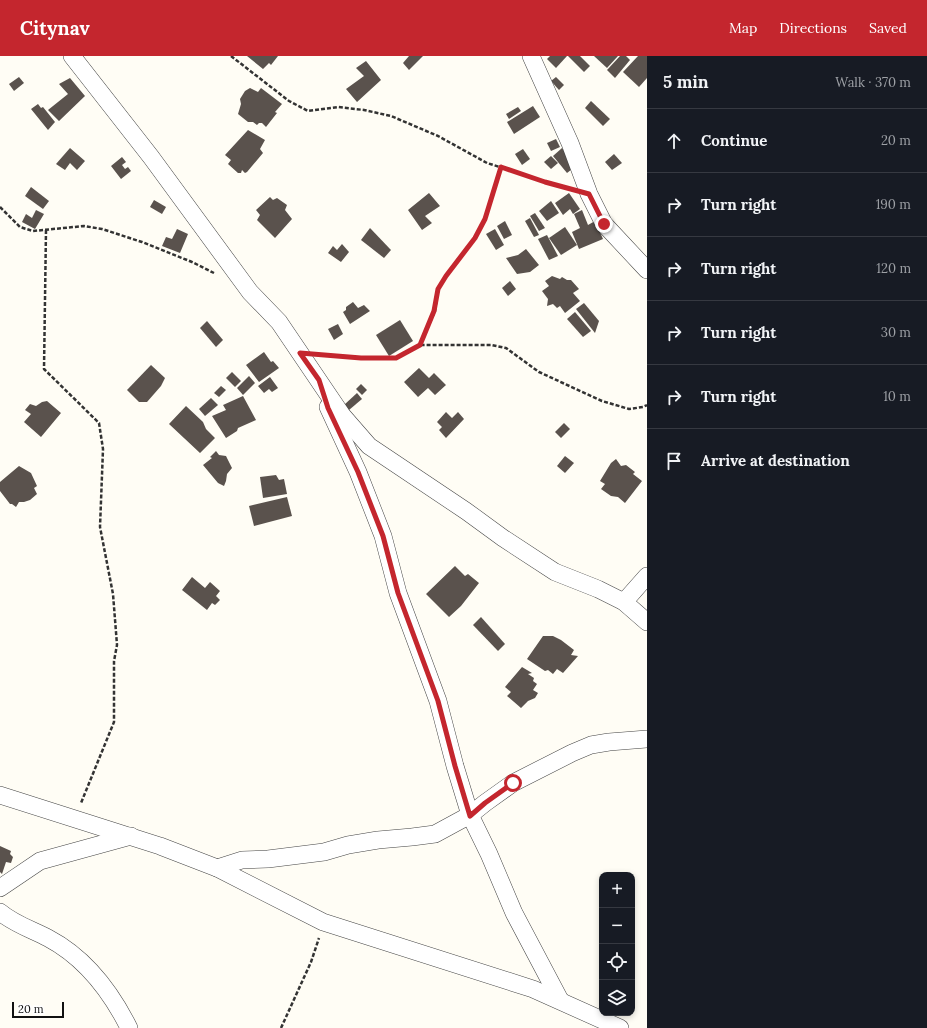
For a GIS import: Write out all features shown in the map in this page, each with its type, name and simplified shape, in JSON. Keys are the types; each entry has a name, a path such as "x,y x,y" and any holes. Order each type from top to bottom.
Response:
{"street":[{"path":"72,56 151,157 250,292 279,322 342,415 369,446 555,572 598,588 624,602 647,622"},
{"path":"531,56 570,143 589,194 604,224 647,270"},
{"path":"319,380 328,408 358,472 383,536 398,593 438,701 470,816 489,854 514,914 560,1000"},
{"path":"624,602 647,576"},
{"path":"217,868 242,860 268,860 317,853 378,840 435,834 470,816 513,783 572,753 597,744 647,739"},
{"path":"0,795 160,846 217,868 323,922 533,989 560,1000 593,1021 620,1028"},
{"path":"0,888 40,861 131,836"},
{"path":"0,912 21,925 49,938 70,952 104,986 129,1028"}],"path":[{"path":"231,56 289,102 308,111 338,107 364,110 391,116 438,136 487,163 545,182 589,194"},
{"path":"420,345 434,311 438,289 475,238 485,219 501,167"},
{"path":"0,207 20,227 33,230 84,226 102,229 178,256 218,275"},
{"path":"46,230 44,369 99,423 103,449 100,527 113,594 117,645 114,661 114,722 75,819"},
{"path":"300,353 361,358 396,358 420,345 491,345 506,348 539,372 602,401 629,409 647,405"},
{"path":"281,1028 311,962 318,943 323,922"}],"building":[{"path":"247,56 278,56 271,65 269,63 263,69"},
{"path":"409,56 423,56 409,70 403,63"},
{"path":"550,56 567,56 556,68 547,59"},
{"path":"568,56 580,56 590,66 584,72"},
{"path":"594,56 618,56 607,68"},
{"path":"620,56 626,56 630,60 615,78 607,70"},
{"path":"638,56 647,56 647,78 639,87 623,72"},
{"path":"366,61 381,80 357,102 346,89 364,76 356,68"},
{"path":"19,77 24,83 14,91 9,84"},
{"path":"556,77 564,85 559,90 551,81"},
{"path":"70,78 85,96 59,121 48,110 68,94 59,84"},
{"path":"250,88 258,92 261,88 282,104 266,127 262,123 257,125 253,122 248,122 238,114 241,104 240,99 245,91"},
{"path":"591,101 610,119 603,126 585,108"},
{"path":"38,104 41,108 43,107 55,122 48,130 31,109"},
{"path":"533,106 540,117 514,134 507,122"},
{"path":"518,107 521,111 509,119 506,114"},
{"path":"248,130 265,140 260,149 263,153 247,172 245,173 242,170 241,173 238,173 228,164 231,160 225,155"},
{"path":"556,139 560,147 551,151 547,143"},
{"path":"70,148 85,161 77,170 70,163 65,170 56,164"},
{"path":"562,148 576,166 567,173 553,156"},
{"path":"523,149 530,159 522,165 515,154"},
{"path":"614,154 622,163 612,170 605,162"},
{"path":"551,156 558,163 551,169 544,162"},
{"path":"122,157 126,162 122,165 125,169 128,167 131,171 121,179 111,166"},
{"path":"31,187 49,201 43,209 25,196"},
{"path":"429,193 440,206 425,216 432,223 422,230 408,210"},
{"path":"569,193 580,209 573,214 570,209 563,215 555,203"},
{"path":"270,197 273,200 277,198 287,205 285,210 292,219 275,238 257,220 260,215 256,210"},
{"path":"154,200 166,207 162,214 150,207"},
{"path":"551,201 559,213 547,221 539,211"},
{"path":"36,210 44,214 35,229 22,222 26,214 32,218"},
{"path":"582,210 588,225 595,221 603,239 579,249 572,232 580,228 574,214"},
{"path":"535,213 545,228 539,231 530,216"},
{"path":"530,218 539,235 534,237 525,221"},
{"path":"505,221 512,235 504,239 497,226"},
{"path":"565,227 577,245 561,255 549,238"},
{"path":"370,228 391,250 384,258 361,240"},
{"path":"177,229 188,234 180,253 162,246 166,237 172,239"},
{"path":"495,229 504,245 496,250 486,234"},
{"path":"547,235 558,256 549,260 538,239"},
{"path":"342,244 349,252 341,262 328,253 333,246 337,250"},
{"path":"526,249 539,265 530,272 517,274 506,258 518,255"},
{"path":"552,276 560,279 562,277 567,280 571,280 579,289 573,293 580,301 565,313 560,306 557,308 553,304 547,306 548,299 542,291 549,286 545,281"},
{"path":"510,281 516,289 508,296 502,288"},
{"path":"353,302 358,308 364,305 370,311 350,324 343,312 346,310 346,307"},
{"path":"584,303 599,321 595,333 576,309"},
{"path":"575,312 591,331 583,337 567,319"},
{"path":"400,320 413,341 389,356 376,335"},
{"path":"207,321 223,340 216,347 200,328"},
{"path":"338,324 343,334 334,340 328,329"},
{"path":"264,352 271,362 273,361 279,368 259,382 246,365"},
{"path":"151,365 165,378 161,386 147,402 139,402 127,390"},
{"path":"419,368 429,378 434,373 446,385 435,395 428,388 418,397 404,382"},
{"path":"232,372 241,381 235,387 226,378"},
{"path":"249,376 255,383 243,395 237,388"},
{"path":"270,377 278,388 272,392 269,389 264,393 258,386"},
{"path":"361,384 367,390 362,395 356,389"},
{"path":"221,386 226,390 219,397 214,393"},
{"path":"357,393 362,399 349,410 344,405"},
{"path":"243,396 256,420 238,428 237,431 226,438 212,416 226,410 223,405"},
{"path":"211,398 218,405 205,416 199,409"},
{"path":"47,401 61,413 41,437 24,422 31,414 25,410 30,404 36,406"},
{"path":"186,406 203,422 206,429 215,438 200,453 169,424"},
{"path":"446,412 452,418 458,412 464,419 446,438 439,430 442,427 437,422"},
{"path":"564,423 570,429 561,438 555,432"},
{"path":"216,451 219,455 226,456 232,468 227,474 224,486 218,483 203,465 212,458 210,457"},
{"path":"565,456 574,463 565,473 557,466"},
{"path":"616,459 621,466 626,465 635,472 633,474 642,481 625,503 618,497 611,496 601,489 605,484 600,481 611,463"},
{"path":"19,466 31,473 37,486 34,488 37,494 30,500 19,502 16,507 10,504 0,491 0,482"},
{"path":"276,475 279,480 284,479 287,494 263,498 260,477"},
{"path":"287,497 292,516 254,526 249,506"},
{"path":"455,566 465,576 468,574 479,583 461,606 449,617 426,594"},
{"path":"192,577 205,588 210,582 220,591 216,596 220,600 215,605 212,603 207,610 182,590"},
{"path":"481,617 505,644 498,651 473,625"},
{"path":"543,636 553,636 561,640 574,650 571,655 578,656 563,673 557,669 553,674 548,670 545,671 527,659"},
{"path":"522,667 532,673 528,674 534,678 533,681 537,684 533,690 538,693 535,698 528,701 521,708 507,696 511,692 505,687"},
{"path":"0,846 11,851 10,854 13,857 11,863 6,862 2,874 0,872"}],"route":[{"path":"513,783 470,816 438,701 398,593 383,536 358,472 328,408 319,380 300,353 361,358 396,358 420,345 434,311 438,289 461,255 475,238 485,219 501,167 545,182 589,194 604,224"}]}
